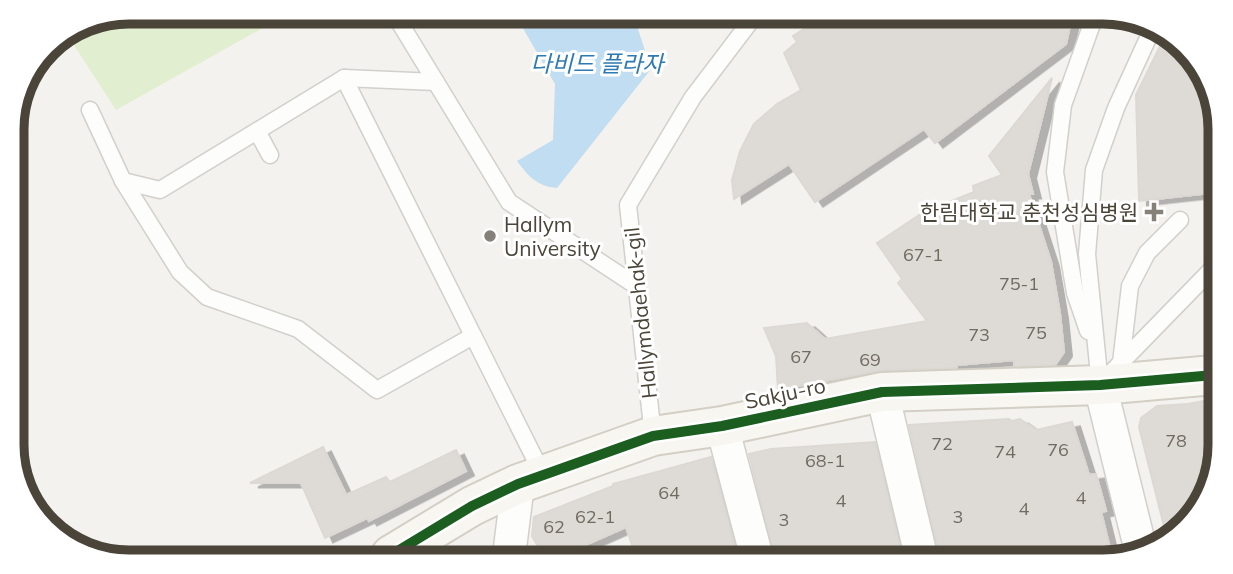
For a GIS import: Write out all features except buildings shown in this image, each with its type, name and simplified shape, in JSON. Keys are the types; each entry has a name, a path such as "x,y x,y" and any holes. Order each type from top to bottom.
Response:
{"street":[{"name":"Sakju-ro","path":"404,550 472,506 531,479 653,436 722,426 882,392 1106,369 1208,375"},
{"path":"1106,369 1139,543"},
{"path":"882,392 919,549"},
{"path":"722,426 755,549"},
{"path":"511,550 531,479"}],"lane":[{"path":"401,25 509,202 638,287"},
{"name":"Hallymdaehak-gil","path":"653,436 628,205 692,97 748,25"},
{"path":"1092,25 1063,105 1055,172 1075,293 1106,369"},
{"path":"1106,369 1087,254 1094,170 1116,108 1149,35"},
{"path":"123,181 160,190 344,78 436,82"},
{"path":"344,78 473,336 531,479"},
{"path":"90,110 123,181 180,272 207,297 298,329 377,390 473,336"},
{"path":"257,131 270,155"},
{"path":"1106,369 1130,286 1147,253 1181,220"},
{"path":"1106,369 1208,273"}],"green space":[{"path":"116,25 268,25 116,110 72,42 77,39"}],"water":[{"name":"다비드 플라자","path":"521,25 644,25 638,29 651,69 557,188 534,180 517,161 553,140 555,84"}],"cycle path":[{"path":"400,550 472,506 518,484 653,436 722,426 882,392 1100,385 1208,376"}],"place":[{"name":"한림대학교 춘천성심병원","path":"1154,212"},
{"name":"Hallym University","path":"490,236"}]}
